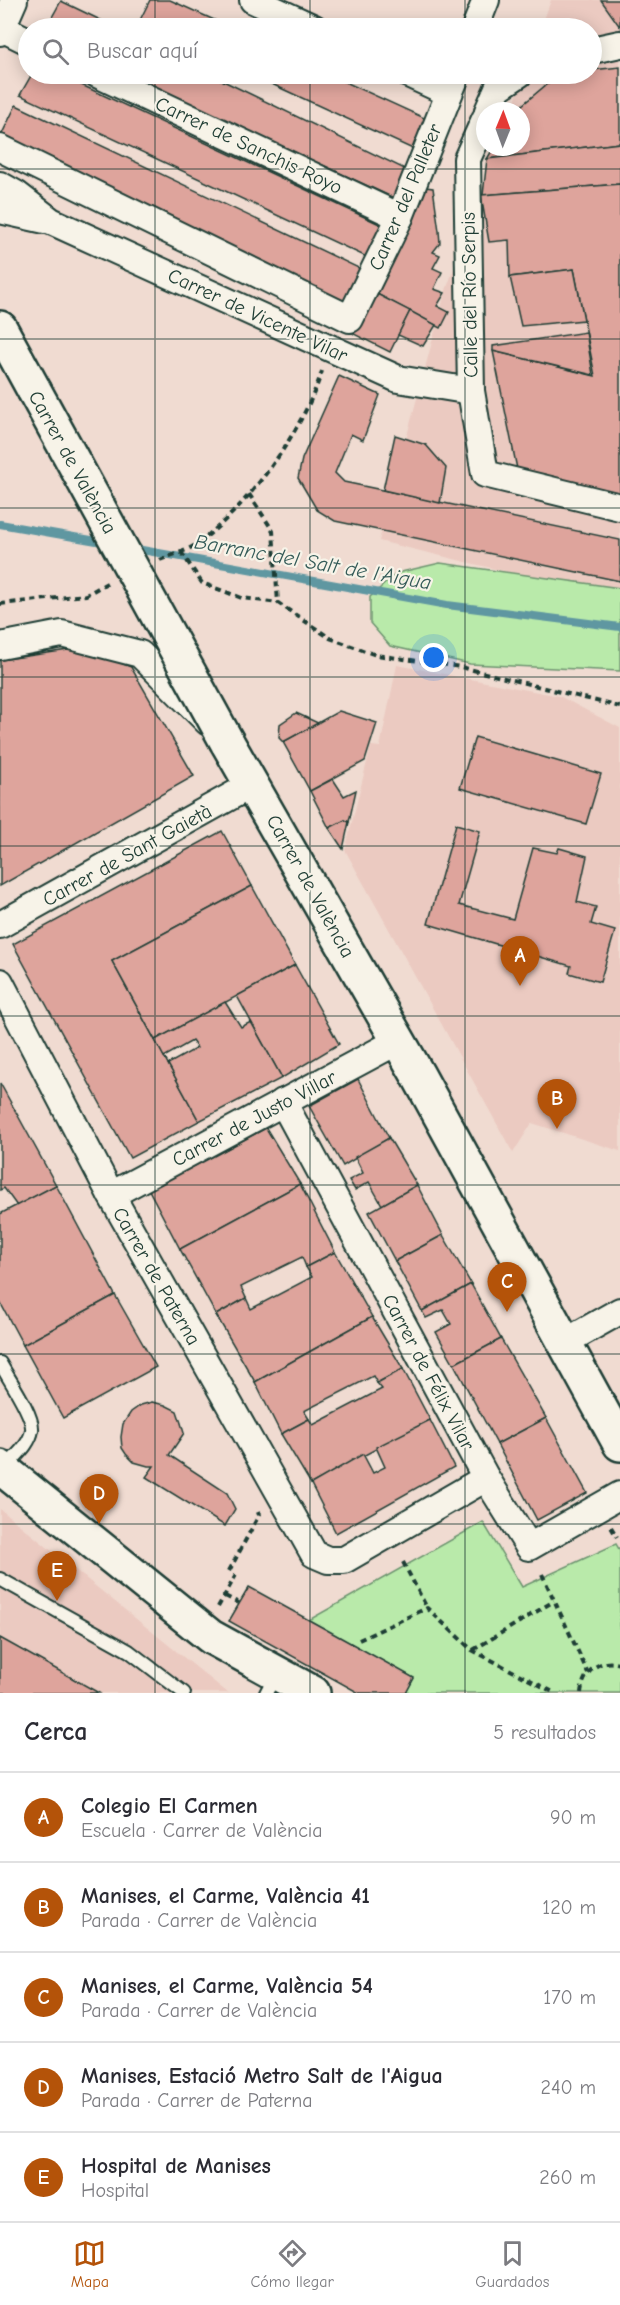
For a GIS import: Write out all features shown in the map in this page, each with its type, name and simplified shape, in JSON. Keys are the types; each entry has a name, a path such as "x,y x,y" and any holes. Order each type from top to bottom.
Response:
{"main road":[{"name":"Carrer de València","path":"0,328 227,742 398,1041 620,1444"},
{"path":"2,1468 271,1683 313,1693"}],"street":[{"path":"14,0 1,30 18,37"},
{"path":"254,0 293,18"},
{"path":"479,18 486,0"},
{"path":"602,48 620,44"},
{"name":"Carrer de Sanchis Royo","path":"118,84 400,217"},
{"name":"Carrer del Palleter","path":"350,319 400,217 453,84"},
{"path":"492,102 498,88 504,84"},
{"name":"Calle del Río Serpis","path":"476,139 467,159 471,391 485,474 620,507"},
{"name":"Carrer de Vicente Vilar","path":"0,148 350,319"},
{"name":"Carrer de Vicente Vilar","path":"0,185 51,221 398,379 471,391"},
{"name":"Carrer de Vicente Vilar","path":"3,214 51,221"},
{"path":"0,646 62,634 140,654 227,742"},
{"name":"Carrer de Sant Gaietà","path":"0,925 253,784"},
{"name":"Carrer de Paterna","path":"0,982 111,1195 314,1554 328,1560 344,1560 486,1478"},
{"name":"Carrer de Justo Villar","path":"111,1195 398,1041"},
{"name":"Carrer de Félix Vilar","path":"283,1102 486,1478 529,1547 620,1495"},
{"path":"565,1342 620,1311"}],"lane":[{"path":"0,1364 30,1416 32,1429 27,1442 2,1468"},
{"path":"0,1579 129,1651 184,1693"}],"path":[{"path":"153,563 194,546 242,504 299,427 319,381 330,348"},
{"path":"249,494 273,531 278,603"},
{"path":"181,552 202,583 242,598 278,603 330,638 376,655 461,667 620,706"},
{"path":"0,604 86,595 113,580"},
{"path":"229,1571 259,1515 254,1504"},
{"path":"403,1562 427,1608 472,1650 555,1693"},
{"path":"542,1574 588,1673"},
{"path":"225,1596 239,1603"},
{"path":"472,1650 554,1601"},
{"path":"359,1640 427,1608"},
{"path":"580,1693 582,1682 596,1666 605,1662 620,1664"}],"shaded area":[{"path":"551,0 620,0 620,599 379,541 445,293 495,156 530,156 530,102 514,102 521,84 602,84 602,18 545,18"},
{"path":"397,665 559,696 620,728 620,1151 532,1123 513,1153 345,850 371,746 380,747"},
{"path":"0,1509 228,1693 0,1693"}],"green space":[{"path":"440,563 620,588 620,671 470,664 390,646 370,623 370,597 397,573"},
{"path":"483,1522 522,1587 616,1544 620,1551 620,1693 406,1693 414,1678 309,1620"}],"building":[{"path":"150,0 170,0 210,18 141,18"},
{"path":"601,0 620,0 620,27"},
{"path":"61,1 96,18 52,18"},
{"path":"620,67 620,143 530,154 530,102 526,102 547,84 602,84 602,69"},
{"path":"26,84 79,84 388,228 373,260 20,95"},
{"path":"148,84 230,84 409,171 396,199"},
{"path":"272,84 350,84 431,121 417,151"},
{"path":"16,105 367,272 350,307 0,138"},
{"path":"620,143 620,184 483,195 487,159 530,156 530,154"},
{"path":"489,156 512,156 487,159"},
{"path":"620,184 620,497 518,474 493,351 595,376 574,269 510,277 509,240 489,242 481,195"},
{"path":"425,187 433,188 439,231 440,243 433,252 440,255 433,268 442,272 434,289 445,293 437,306 449,312 441,328 373,292"},
{"path":"574,269 584,320 521,326 510,277"},
{"path":"373,292 410,311 390,352 354,334"},
{"path":"410,311 436,325 423,346 398,335"},
{"path":"586,332 593,375 493,351 493,346"},
{"path":"339,376 380,395 363,440 351,434 335,473 344,482 620,540 620,581 335,521 317,510 298,478 302,459"},
{"path":"395,435 426,445 446,468 440,503 383,490"},
{"path":"82,648 131,667 194,776 0,886 0,660"},
{"path":"339,711 377,723 365,761 310,791 283,742"},
{"path":"296,713 318,723 283,742 279,738 280,724"},
{"path":"475,737 601,774 586,824 460,788"},
{"path":"333,779 344,796 356,790 349,822 345,820 329,828 310,791"},
{"path":"345,820 349,822 343,849 329,828"},
{"path":"456,824 480,831 459,905 513,919 533,848 557,853 559,848 587,856 577,902 596,907 591,924 615,931 600,982 569,973 571,966 428,924"},
{"path":"222,831 252,886 112,961 199,1121 130,1158 13,944"},
{"path":"252,886 295,965 155,1040 112,961"},
{"path":"295,965 339,1044 282,1078 237,996"},
{"path":"225,1002 241,1027 251,1022 282,1078 199,1121 168,1064 197,1048 192,1041 164,1057 155,1040"},
{"path":"358,1079 389,1138 343,1166 309,1106"},
{"path":"0,1083 56,1185 17,1206 4,1188 0,1190"},
{"path":"266,1128 300,1184 180,1249 149,1190"},
{"path":"389,1138 417,1185 382,1205 369,1182 355,1190 349,1180 363,1173 355,1157"},
{"path":"300,1184 335,1252 306,1267 302,1257 241,1287 246,1298 216,1315 180,1249"},
{"path":"56,1185 115,1295 23,1345 0,1302 0,1214"},
{"path":"417,1185 443,1235 395,1261 369,1212"},
{"path":"443,1235 471,1284 422,1311 395,1261"},
{"path":"335,1252 372,1317 255,1382 216,1315 246,1298 251,1309 312,1277 306,1267"},
{"path":"471,1284 501,1339 454,1364 436,1332 451,1324 443,1310 426,1318 422,1311"},
{"path":"115,1295 156,1367 63,1418 23,1345"},
{"path":"372,1317 403,1369 377,1383 373,1376 304,1411 309,1419 281,1434 255,1382"},
{"path":"501,1339 546,1418 497,1444 454,1364"},
{"path":"403,1369 430,1420 311,1484 281,1434 309,1419 313,1425 382,1389 377,1383"},
{"path":"152,1402 177,1411 181,1423 184,1433 169,1455 227,1493 235,1509 225,1526 146,1477 154,1466 134,1462 122,1448 123,1424 131,1412 141,1405"},
{"path":"546,1418 587,1493 537,1520 497,1444"},
{"path":"430,1420 454,1467 336,1533 311,1484 363,1454 373,1473 385,1467 376,1447"},
{"path":"249,1587 414,1678 406,1693 359,1693 229,1621"},
{"path":"0,1638 99,1693 0,1693"}],"waterway":[{"name":"Barranc del Salt de l'Aigua","path":"0,524 108,543"},
{"name":"Barranc del Salt de l'Aigua","path":"131,548 447,605 620,627"}],"place":[{"name":"Colegio El Carmen","path":"520,986"},
{"name":"Manises, el Carme, València 41","path":"557,1129"},
{"name":"Manises, el Carme, València 54","path":"507,1312"},
{"name":"Manises, Estació Metro Salt de l'Aigua","path":"99,1524"},
{"name":"Hospital de Manises","path":"57,1601"}]}
